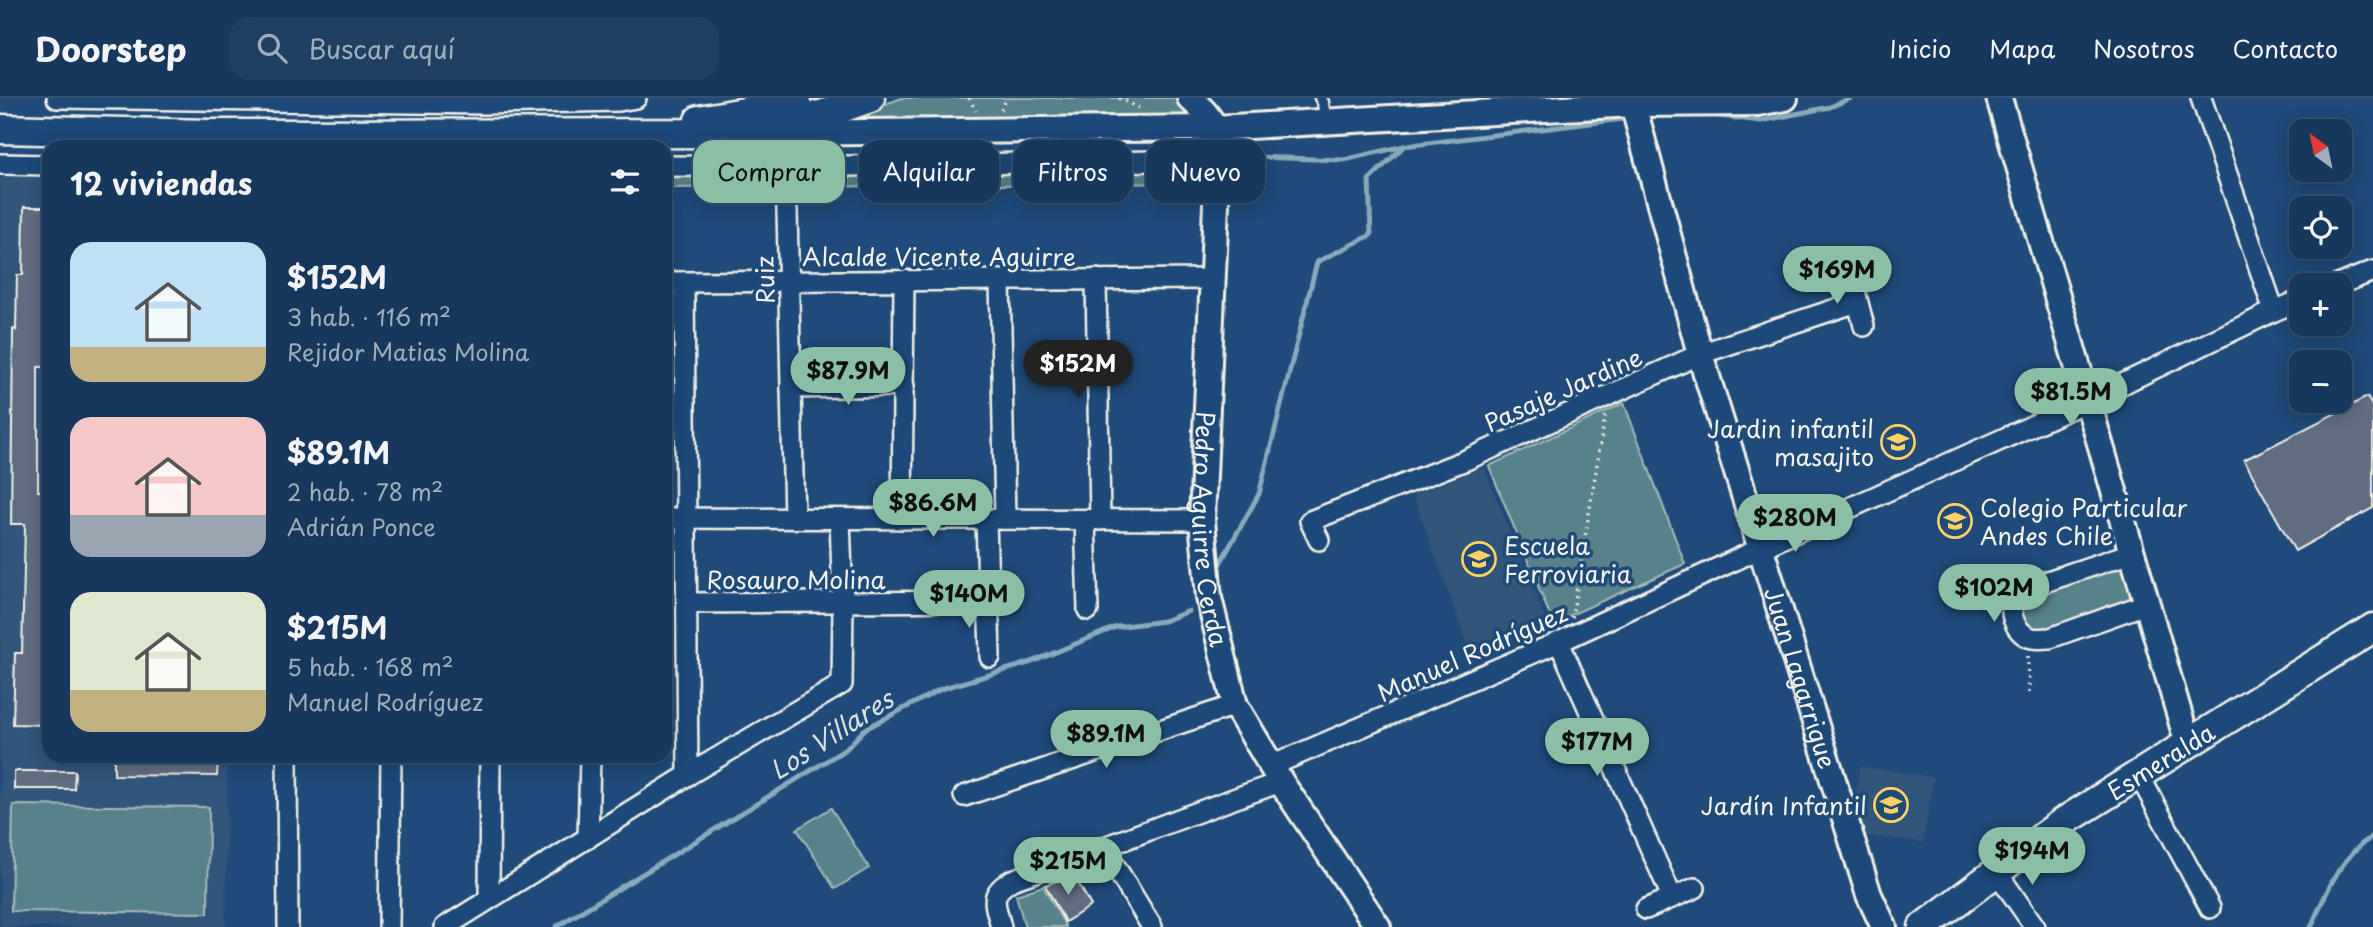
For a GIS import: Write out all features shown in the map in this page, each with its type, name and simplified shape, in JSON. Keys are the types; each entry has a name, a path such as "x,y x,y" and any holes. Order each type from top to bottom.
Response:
{"main road":[{"path":"623,134 823,98"},
{"path":"266,140 746,133 824,114 870,98"},
{"path":"0,129 153,132 200,140"},
{"name":"Esmeralda","path":"1923,927 2063,822 2373,628"}],"street":[{"path":"57,98 484,101 620,101 636,98"},
{"path":"1190,98 1207,114 1216,128"},
{"path":"746,133 1216,128 1323,110 1487,104 1758,103 1785,98"},
{"path":"1999,98 2188,744"},
{"path":"2201,98 2274,311"},
{"path":"142,99 153,132"},
{"path":"153,132 163,99"},
{"name":"Juan Lagarrigue","path":"1633,104 1700,354 1869,895 1884,927"},
{"name":"Pedro Aguirre Cerda","path":"1216,128 1216,140"},
{"path":"845,166 1146,161"},
{"path":"0,164 42,165"},
{"path":"672,166 693,166"},
{"name":"Ruiz","path":"787,203 794,518"},
{"name":"Pedro Aguirre Cerda","path":"1216,203 1202,520 1209,598 1235,705 1276,774 1378,927"},
{"path":"2352,279 2373,271"},
{"path":"1851,276 1864,326"},
{"path":"1088,610 1093,520 1096,279"},
{"name":"Alcalde Vicente Aguirre","path":"674,282 1214,279"},
{"path":"902,519 904,280"},
{"path":"990,657 989,601 995,519 1000,280"},
{"path":"674,282 686,518 688,775"},
{"name":"Pasaje Jardine","path":"1319,540 1310,521 1465,460 1700,354 1857,302"},
{"name":"Manuel Rodríguez","path":"1001,927 994,899 999,888 1012,880 1104,848 1276,774 1761,548 2087,401 2289,305"},
{"path":"791,388 904,386"},
{"path":"672,518 1202,520"},
{"path":"445,927 688,775 842,684 840,519"},
{"path":"2134,552 2027,588 2018,594 2013,602 2012,612 2019,631 2028,636 2050,638 2146,604"},
{"name":"Rosauro Molina","path":"687,603 989,601"},
{"path":"1564,639 1672,897"},
{"path":"964,796 1235,705"},
{"path":"287,763 288,927"},
{"path":"389,927 391,763"},
{"path":"489,898 490,763"},
{"path":"588,838 590,763"},
{"path":"2138,775 2210,908"},
{"path":"1104,848 1152,927"},
{"path":"1996,871 2035,927"},
{"path":"1646,909 1695,888"}],"path":[{"path":"969,98 970,104"},
{"path":"1564,639 1608,396"},
{"path":"2028,636 2029,693"}],"shaded area":[{"path":"42,176 42,763 227,763 226,927 0,927 0,177"},
{"name":"Escuela Ferroviaria","path":"1484,467 1547,623 1471,655 1413,495"},
{"name":"Jardín Infantil","path":"1860,767 1934,777 1923,842 1849,834"}],"green space":[{"path":"902,98 1180,98 1202,118 827,125"},
{"path":"1132,170 1146,170 1146,184 1132,184"},
{"path":"999,171 1013,171 1013,185 999,185"},
{"path":"845,173 859,173 859,186 845,186"},
{"path":"672,175 693,175 693,188 672,188"},
{"path":"1624,403 1685,564 1553,623 1489,466"},
{"path":"2131,557 2141,602 2050,633 2021,628 2020,599"},
{"path":"13,805 209,807 208,913 11,911"},
{"path":"831,808 869,868 835,889 797,829"},
{"path":"1043,886 1066,927 1025,927 1016,895"}],"building":[{"path":"24,207 42,207 42,367 38,367 38,491 42,491 42,725 13,724 15,653 22,653 25,524 11,524 13,329 16,330 17,275 23,275"},
{"path":"2367,397 2373,407 2373,508 2295,551 2244,460 2336,413 2352,413 2352,405"},
{"path":"114,763 218,763 217,776 114,775"},
{"path":"14,771 75,771 74,789 14,789"},
{"path":"1074,875 1091,906 1065,922 1045,885"}],"waterway":[{"path":"1711,115 1761,121 1830,107 1851,98"},
{"path":"1218,567 1259,494 1317,262 1371,235 1369,180 1404,146 1631,118"},
{"path":"1265,157 1344,160 1404,146"},
{"name":"Los Villares","path":"556,927 846,749 865,729 941,689 1032,662 1116,627 1164,621 1189,611"},
{"path":"2311,927 2335,876 2361,844 2373,836"}],"place":[{"name":"Jardin infantil masajito","path":"1898,442"},
{"name":"Colegio Particular Andes Chile","path":"1955,521"},
{"name":"Escuela Ferroviaria","path":"1479,559"},
{"name":"Jardín Infantil","path":"1891,805"}]}
